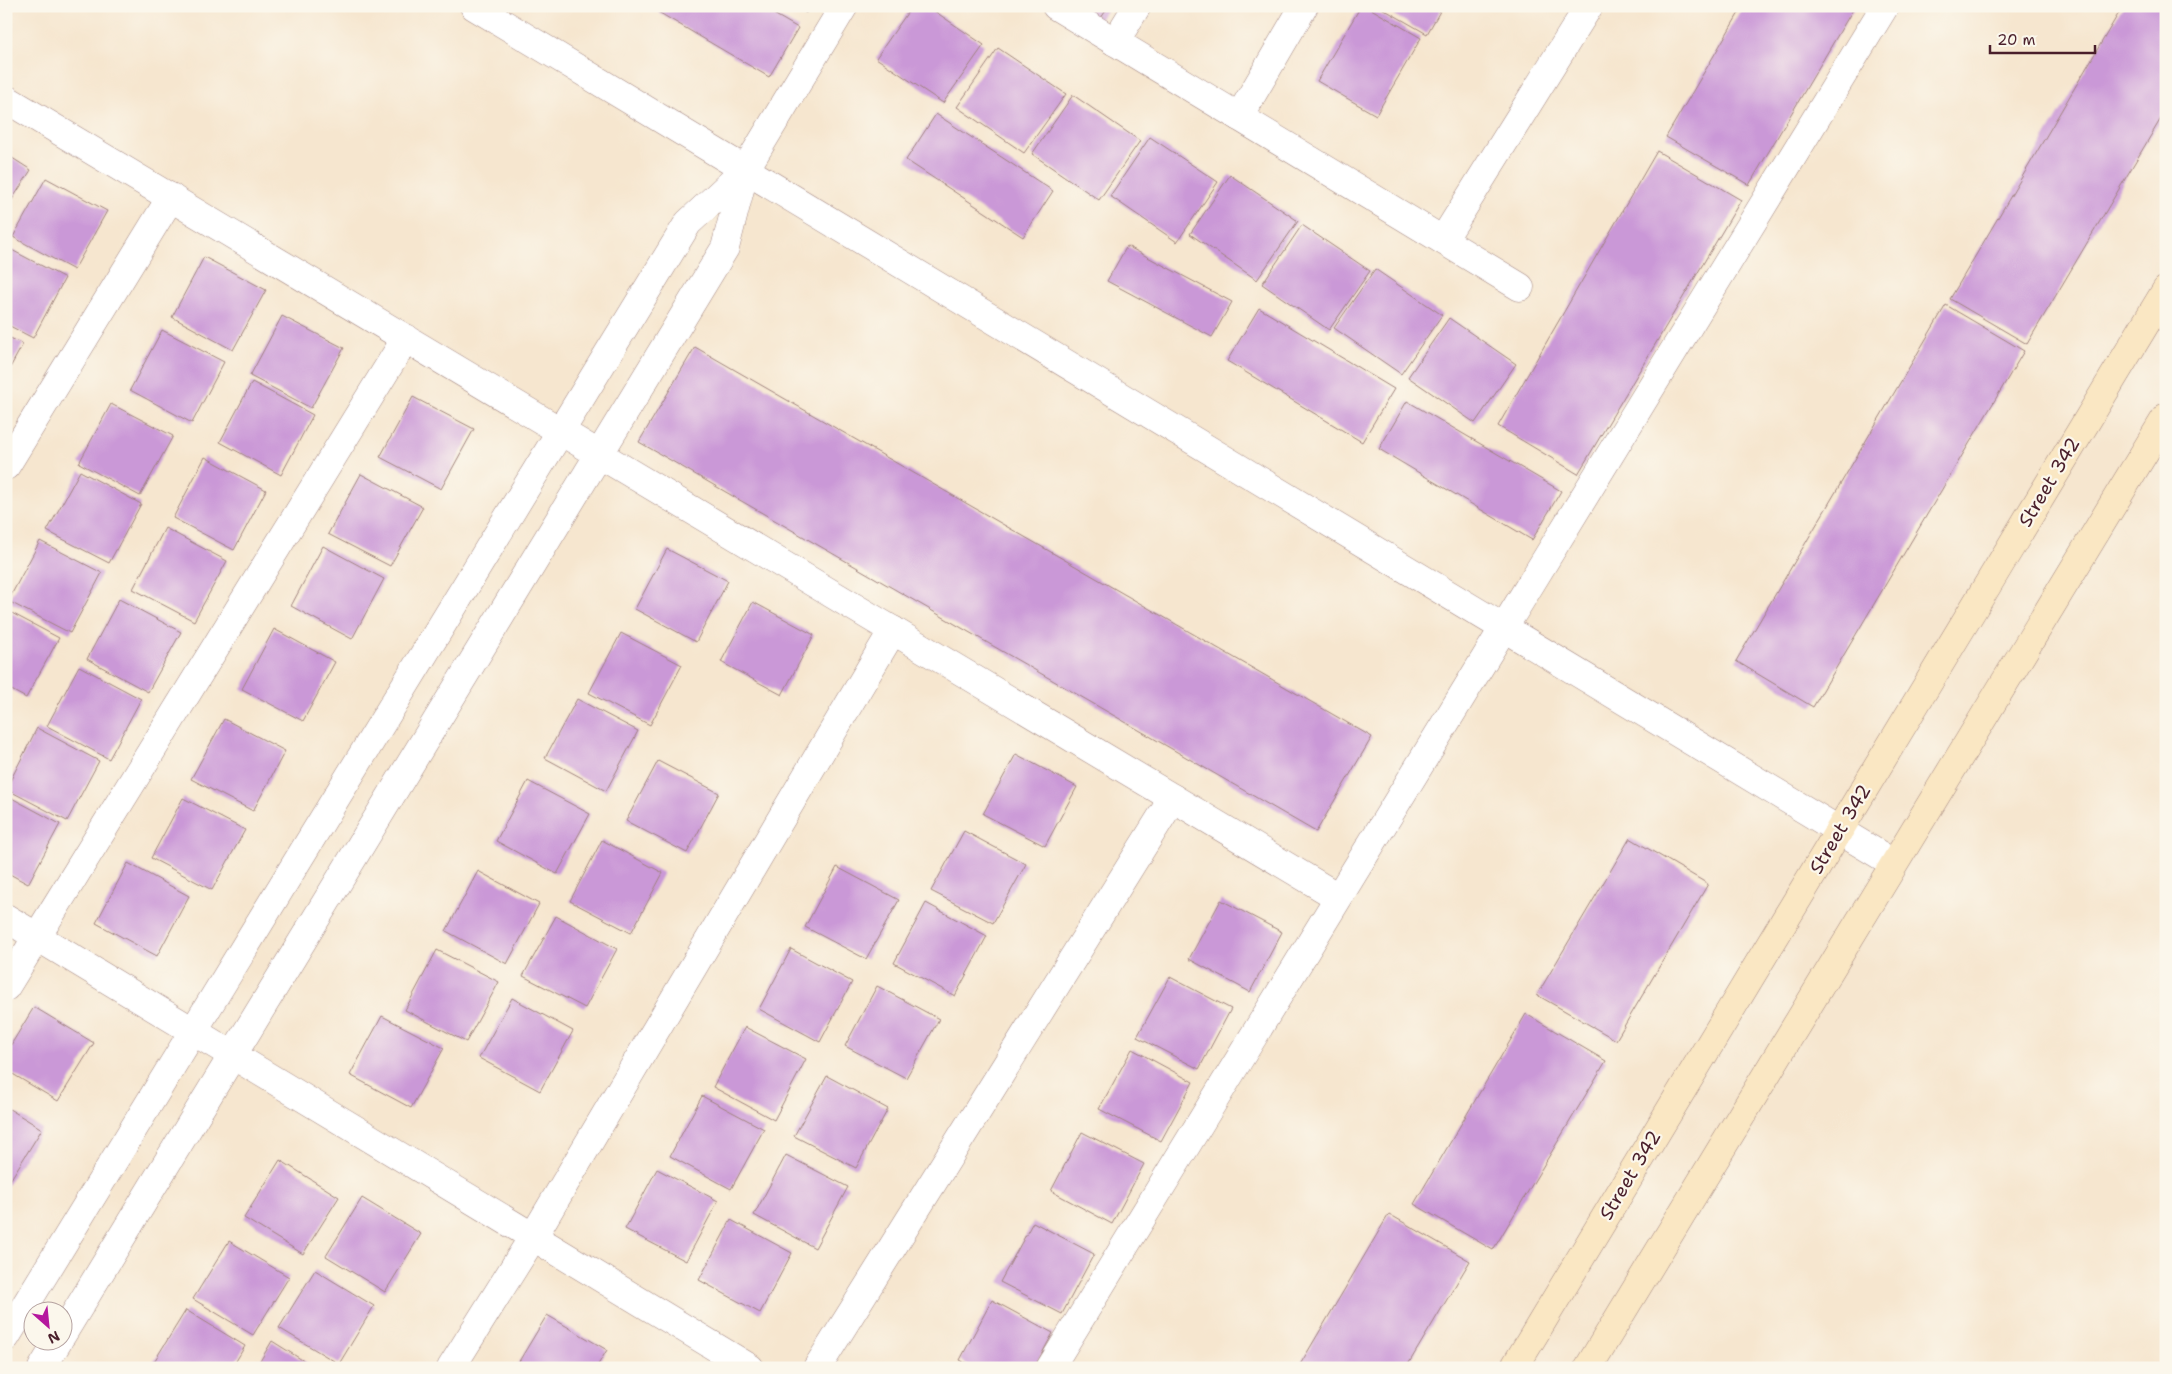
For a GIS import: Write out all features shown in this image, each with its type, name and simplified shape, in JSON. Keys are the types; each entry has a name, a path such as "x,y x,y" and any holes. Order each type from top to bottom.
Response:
{"main road":[{"name":"Street 342","path":"1514,1368 2166,290"},
{"path":"1588,1368 1893,863 2166,417"}],"street":[{"path":"474,6 1893,863"},
{"path":"6,1337 688,224 745,170 844,6"},
{"path":"1056,6 1520,287"},
{"path":"1115,42 1137,6"},
{"path":"1239,117 1304,6"},
{"path":"1443,240 1589,6"},
{"path":"1050,1368 1885,6"},
{"path":"6,99 1338,897"},
{"path":"72,1319 725,248 745,170"},
{"path":"6,466 171,197"},
{"path":"6,987 406,338"},
{"path":"451,1368 532,1237 893,630"},
{"path":"817,1368 1173,798"},
{"path":"6,918 750,1368"},
{"path":"42,1368 52,1352"}],"building":[{"path":"648,6 760,6 798,28 769,77"},
{"path":"795,6 810,6 806,13"},
{"path":"912,6 927,6 984,45 943,103 876,58"},
{"path":"1075,6 1109,6 1099,21"},
{"path":"1361,6 1366,6 1421,38 1376,115 1317,81"},
{"path":"1378,6 1443,6 1427,34"},
{"path":"1743,6 1855,6 1749,185 1666,137"},
{"path":"2123,6 2166,6 2166,110 2027,344 1950,299"},
{"path":"998,48 1066,94 1024,153 957,107"},
{"path":"1073,95 1140,141 1099,200 1032,154"},
{"path":"936,114 1053,191 1023,237 906,160"},
{"path":"1150,137 1218,182 1177,242 1110,196"},
{"path":"1657,151 1741,200 1578,474 1498,426"},
{"path":"6,154 31,170 6,209"},
{"path":"1230,175 1298,221 1257,280 1190,234"},
{"path":"46,178 107,211 74,270 13,237"},
{"path":"1302,225 1370,271 1329,330 1262,284"},
{"path":"1127,246 1232,302 1212,337 1107,281"},
{"path":"6,247 65,278 33,338 6,324"},
{"path":"204,257 266,290 233,350 172,317"},
{"path":"1375,269 1442,315 1401,374 1334,328"},
{"path":"1946,305 2024,351 1813,707 1736,661"},
{"path":"1259,308 1394,389 1362,442 1227,361"},
{"path":"282,316 344,348 311,408 250,376"},
{"path":"1449,318 1516,364 1475,423 1408,377"},
{"path":"162,330 224,362 192,423 130,390"},
{"path":"6,336 23,344 6,375"},
{"path":"695,347 1372,737 1316,832 639,442"},
{"path":"252,382 313,415 281,475 220,442"},
{"path":"413,397 474,429 441,489 380,457"},
{"path":"1407,401 1561,491 1532,540 1379,449"},
{"path":"111,404 173,436 140,496 79,463"},
{"path":"205,457 266,490 234,550 173,518"},
{"path":"80,471 141,504 109,563 47,531"},
{"path":"361,474 423,507 390,566 328,534"},
{"path":"165,528 227,561 194,621 133,589"},
{"path":"40,541 102,573 70,633 8,601"},
{"path":"323,546 384,579 352,639 291,606"},
{"path":"667,549 728,581 696,642 635,609"},
{"path":"119,599 181,632 148,692 87,659"},
{"path":"753,602 814,635 782,695 721,662"},
{"path":"6,610 59,638 26,698 6,687"},
{"path":"274,629 335,662 303,721 242,689"},
{"path":"621,633 682,665 650,725 589,693"},
{"path":"79,666 141,699 109,759 47,726"},
{"path":"577,699 638,731 606,791 545,758"},
{"path":"224,719 285,751 253,811 191,779"},
{"path":"37,728 99,761 67,821 6,789"},
{"path":"1016,754 1077,787 1045,846 983,814"},
{"path":"658,761 719,793 687,853 626,821"},
{"path":"528,781 590,814 557,874 496,841"},
{"path":"6,795 60,824 28,884 6,872"},
{"path":"183,798 245,830 212,890 151,858"},
{"path":"964,831 1026,864 993,923 931,891"},
{"path":"1630,838 1708,884 1616,1040 1537,995"},
{"path":"602,840 663,873 631,933 570,901"},
{"path":"128,863 189,896 157,956 96,923"},
{"path":"837,867 899,900 866,959 805,927"},
{"path":"478,871 539,904 507,964 446,931"},
{"path":"1221,900 1282,932 1250,992 1189,959"},
{"path":"926,903 987,936 955,996 894,963"},
{"path":"556,916 617,949 585,1008 523,976"},
{"path":"791,949 852,982 820,1042 759,1009"},
{"path":"437,950 499,982 466,1042 405,1010"},
{"path":"1170,977 1231,1009 1199,1069 1137,1037"},
{"path":"877,986 939,1019 906,1078 845,1046"},
{"path":"512,998 573,1031 540,1091 479,1058"},
{"path":"34,1007 94,1043 58,1101 6,1070 6,1053"},
{"path":"1526,1014 1606,1061 1493,1250 1414,1204"},
{"path":"382,1016 444,1048 411,1108 350,1075"},
{"path":"745,1027 806,1059 774,1120 713,1087"},
{"path":"1132,1049 1193,1082 1161,1141 1099,1109"},
{"path":"827,1076 888,1109 856,1168 794,1136"},
{"path":"702,1096 764,1129 731,1189 670,1156"},
{"path":"6,1107 42,1129 6,1187"},
{"path":"1082,1132 1144,1164 1112,1224 1051,1191"},
{"path":"786,1155 848,1187 815,1248 754,1215"},
{"path":"280,1160 339,1197 303,1254 244,1218"},
{"path":"657,1169 718,1201 686,1261 625,1229"},
{"path":"362,1198 421,1234 385,1292 326,1256"},
{"path":"1389,1214 1470,1261 1406,1368 1298,1368"},
{"path":"731,1220 792,1253 760,1313 699,1280"},
{"path":"1033,1222 1094,1254 1062,1314 1000,1282"},
{"path":"229,1241 289,1277 253,1335 193,1299"},
{"path":"315,1270 374,1306 339,1364 279,1328"},
{"path":"992,1300 1053,1333 1034,1368 974,1368 960,1360"},
{"path":"186,1310 245,1346 232,1368 150,1368"},
{"path":"547,1315 607,1350 596,1368 515,1368"},
{"path":"272,1341 315,1368 256,1368"}]}
